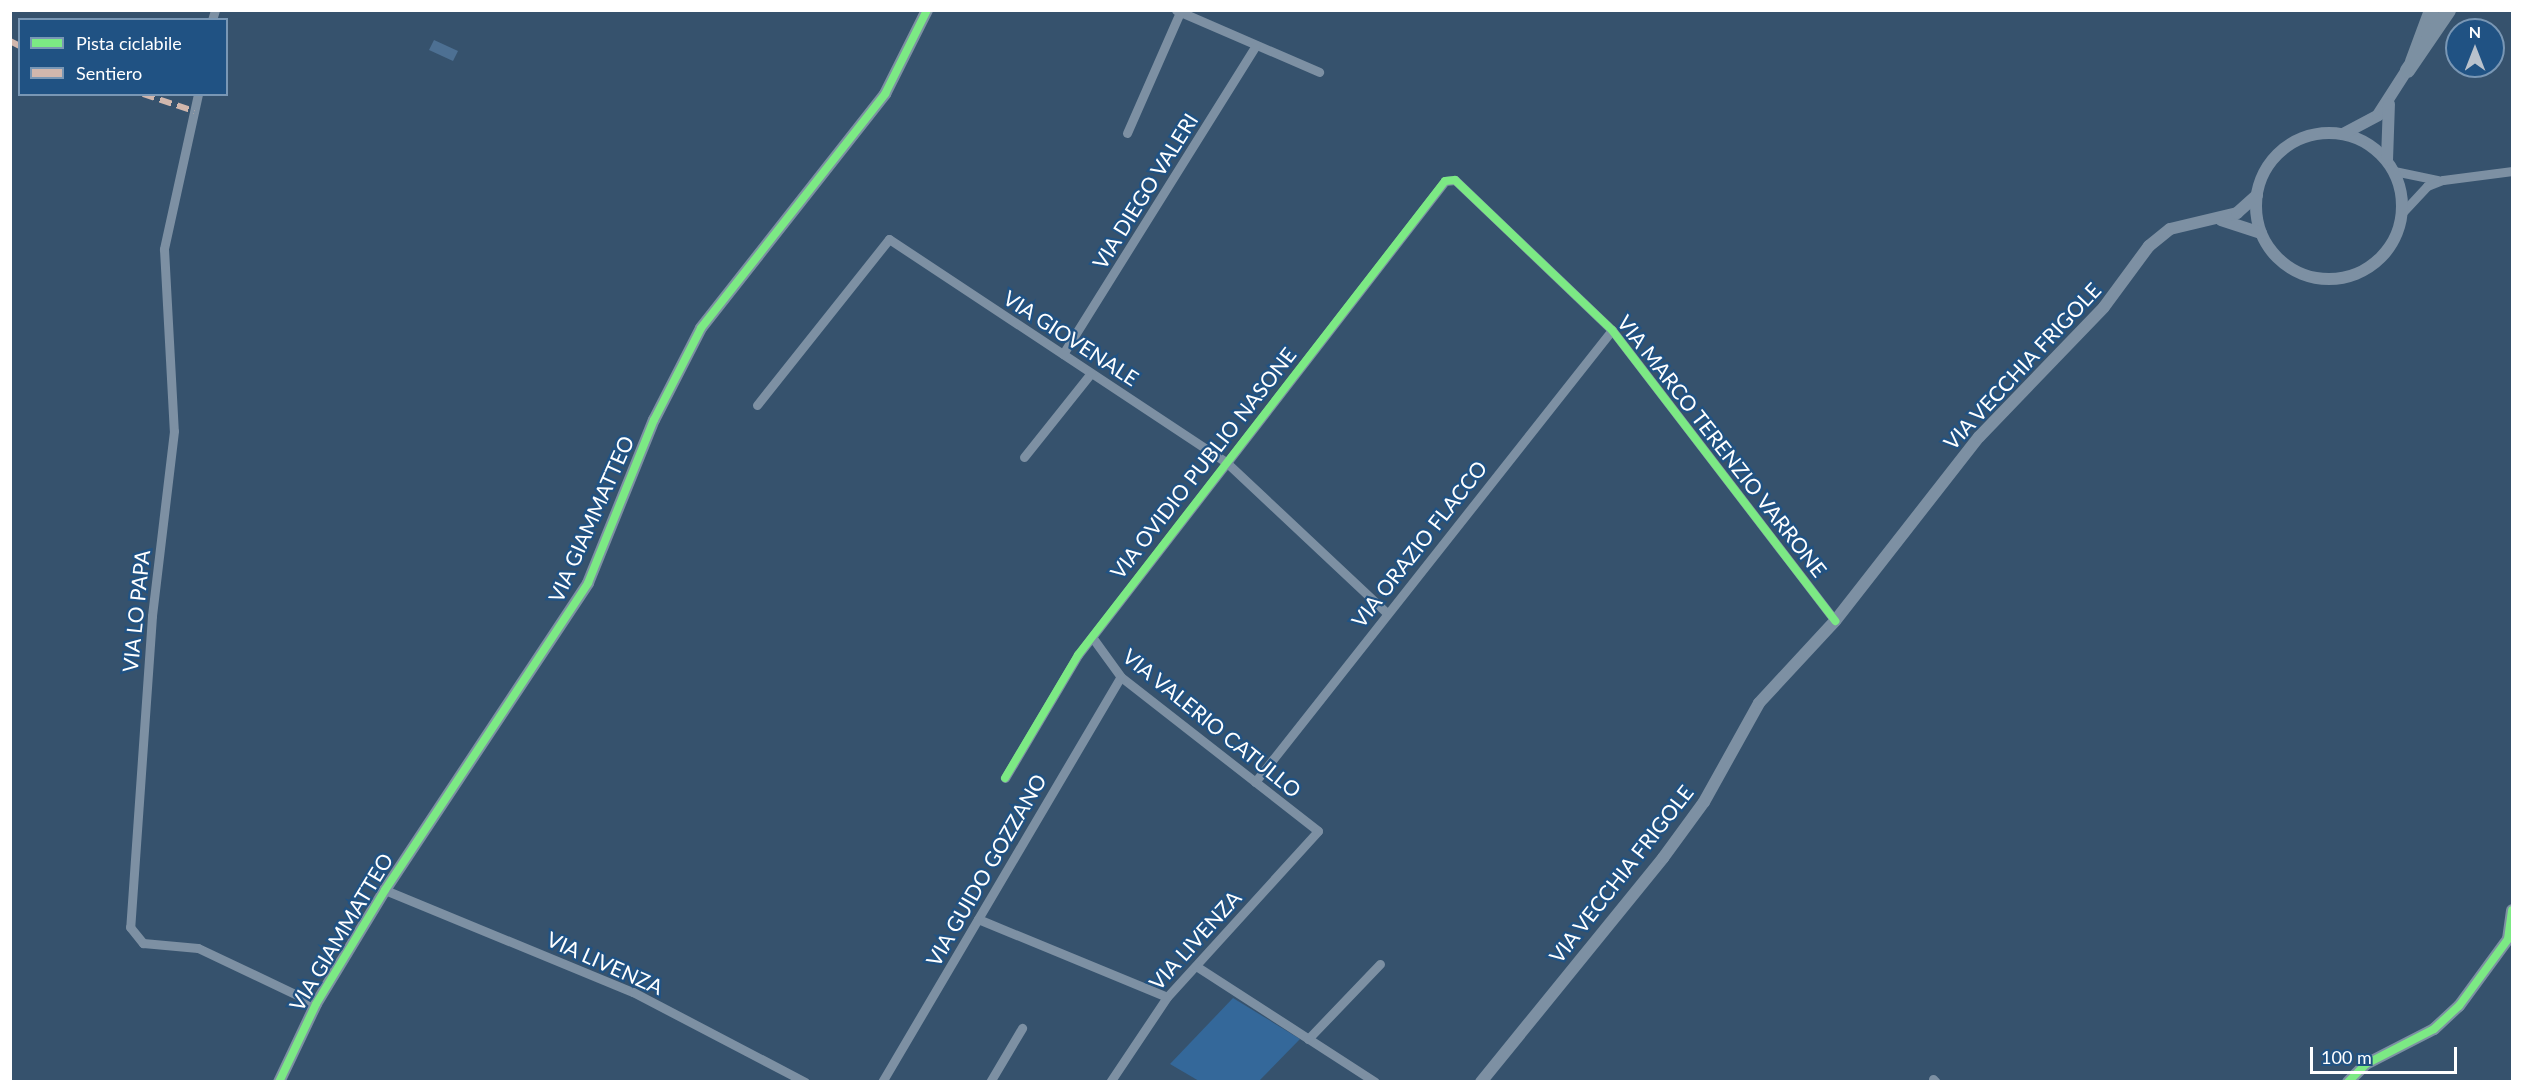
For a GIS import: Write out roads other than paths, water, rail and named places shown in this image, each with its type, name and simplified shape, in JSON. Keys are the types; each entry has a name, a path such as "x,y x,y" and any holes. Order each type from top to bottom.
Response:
{"highway":[{"path":"2410,66 2431,10"},
{"path":"2410,66 2448,10"}],"street":[{"name":"VIA GIAMMATTEO","path":"279,1082 316,1004 385,890 588,583 654,420 701,328 885,94 927,10"},
{"name":"VIA VECCHIA FRIGOLE","path":"1481,1082 1663,858 1704,801 1759,704 1835,621 1979,437 2104,307 2150,246 2170,229 2217,220 2237,213 2257,195 2268,168 2287,147 2323,133 2343,134 2378,115 2410,66 2439,10"},
{"path":"1127,133 1178,11 1319,72"},
{"name":"VIA DIEGO VALERI","path":"1063,354 1256,45"},
{"name":"VIA VECCHIA FRIGOLE","path":"2393,95 2385,121 2390,166 2402,213"},
{"name":"VIA LO PAPA","path":"198,96 164,249 174,431 151,628 130,927 143,943 198,948 316,1004"},
{"path":"2343,134 2390,166 2418,180 2443,180 2512,171"},
{"name":"VIA MARCO TERENZIO VARRONE","path":"1444,181 1455,180 1612,330 1835,621"},
{"path":"2261,233 2272,252 2298,272 2329,279 2351,276 2386,252 2402,213 2427,186 2443,180"},
{"name":"VIA OVIDIO PUBLIO NASONE","path":"1005,778 1092,638 1444,181"},
{"name":"VIA VECCHIA FRIGOLE","path":"2217,220 2261,233 2257,195"},
{"name":"VIA GIOVENALE","path":"757,405 889,239 1226,462 1388,613"},
{"name":"VIA ORAZIO FLACCO","path":"1255,782 1612,330"},
{"path":"1024,457 1092,373"},
{"name":"VIA VALERIO CATULLO","path":"1092,638 1121,677 1318,831"},
{"name":"VIA GUIDO GOZZANO","path":"882,1082 1121,677"},
{"name":"VIA LIVENZA","path":"1110,1082 1167,997 1318,831"},
{"name":"VIA LIVENZA","path":"385,890 633,992 805,1082"},
{"path":"2348,1082 2366,1064 2434,1029 2459,1006 2508,939 2512,910"},
{"path":"978,919 1167,997"},
{"path":"1308,1039 1380,964"},
{"path":"1196,966 1375,1082"},
{"path":"990,1082 1022,1028"}]}
